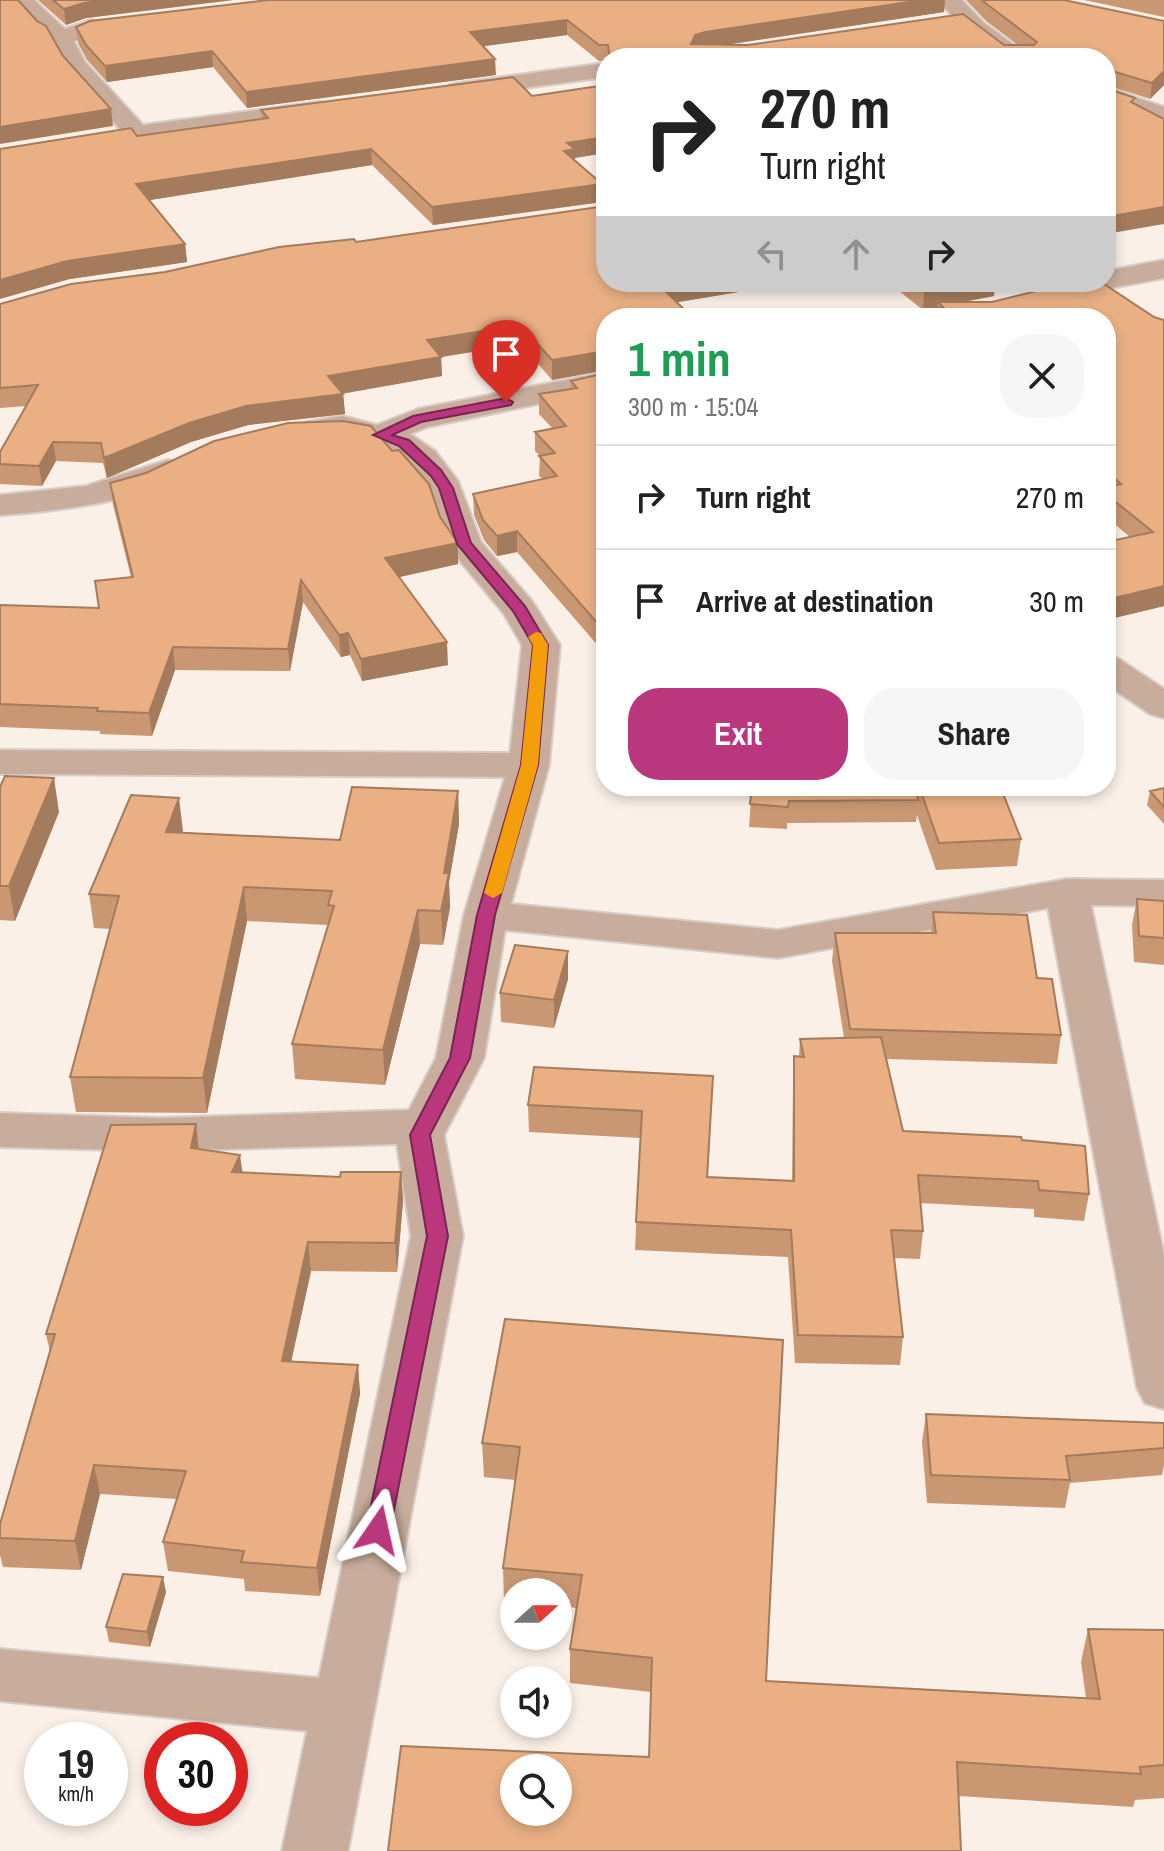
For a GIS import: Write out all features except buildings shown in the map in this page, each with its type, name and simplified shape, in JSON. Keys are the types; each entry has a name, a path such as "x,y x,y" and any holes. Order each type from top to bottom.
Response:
{"street":[{"path":"22,0 49,29 64,37"},
{"path":"949,0 966,19 1004,48"},
{"path":"938,22 966,19"},
{"path":"118,24 86,28 61,38 75,65 137,133"},
{"path":"437,93 596,71"},
{"path":"1116,98 1164,115"},
{"path":"107,138 348,105"},
{"path":"1116,116 1139,107"},
{"path":"1116,278 1164,269"},
{"path":"1111,292 1130,304"},
{"path":"380,435 418,419 596,383"},
{"path":"293,432 342,426 404,443 437,473 446,488 464,544 519,609 541,645 529,765 486,915 460,1058 420,1135 437,1236 315,1851"},
{"path":"0,505 56,503 128,487 190,459"},
{"path":"1116,674 1164,706"},
{"path":"0,762 529,765"},
{"path":"486,915 778,944 1067,892 1164,893"},
{"path":"1067,892 1164,1388"},
{"path":"0,1130 209,1134 425,1126"},
{"path":"0,1675 342,1707"}],"slow traffic":[{"path":"493,893 529,765 541,645 536,637"}],"route":[{"path":"378,1530 437,1236 420,1135 460,1058 486,915 529,765 541,645 519,609 464,544 446,488 437,473 404,443 380,435 418,419 506,402"}]}
